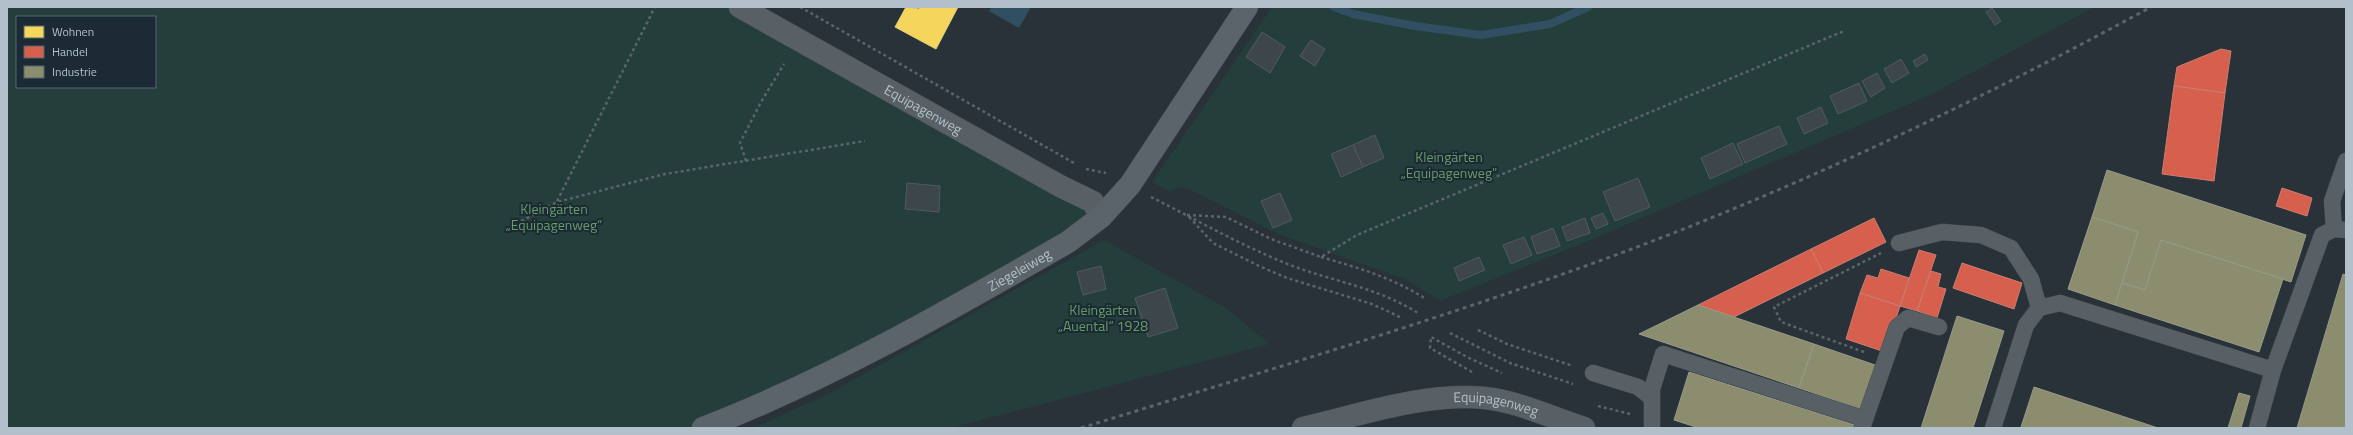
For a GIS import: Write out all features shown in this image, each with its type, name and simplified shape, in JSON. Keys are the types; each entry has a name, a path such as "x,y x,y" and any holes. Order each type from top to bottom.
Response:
{"main road":[{"name":"Ziegeleiweg","path":"703,428 768,400 912,329 1068,242 1101,217 1130,185 1248,7"}],"street":[{"name":"Equipagenweg","path":"740,7 1060,186 1093,202 1101,217"},
{"name":"Equipagenweg","path":"1303,428 1372,420 1429,399 1459,396 1486,398 1584,428"}],"lane":[{"path":"2257,428 2273,370 2322,235 2340,229 2332,201 2346,160"},
{"path":"1899,243 1942,232 1981,235 2011,248 2031,279 2039,308"},
{"path":"1993,428 2026,325 2039,308 2060,302 2273,370"},
{"path":"1652,428 1652,389 1664,354 1864,424 1897,327 1908,318 1939,327"},
{"path":"1593,373 1638,387 1652,398"}],"path":[{"path":"557,202 655,7"},
{"path":"800,7 1080,167 1097,172 1109,173"},
{"path":"1321,257 1357,235 1844,31"},
{"path":"746,161 740,143 784,64"},
{"path":"516,224 557,202 665,174 865,141"},
{"path":"1145,194 1265,254 1292,265 1377,291 1418,313"},
{"path":"1187,215 1226,217 1271,239 1321,257 1383,276 1405,286 1426,299"},
{"path":"1187,215 1213,243 1259,266 1287,278 1372,304 1402,318"},
{"path":"1886,360 1780,322 1774,307 1899,243"},
{"path":"1478,330 1507,344 1593,373"},
{"path":"1450,333 1510,363 1576,384"},
{"path":"1432,337 1430,348 1460,365"}],"green space":[{"name":"Kleingärten „Equipagenweg“","path":"7,7 740,7 1093,202 1088,227 703,428 7,428"},
{"name":"Kleingärten „Equipagenweg\"","path":"1272,7 2095,7 1930,95 1586,242 1440,301 1405,279 1278,234 1189,189 1179,187 1170,192 1152,182"},
{"name":"Kleingärten „Auental“ 1928","path":"1104,240 1226,308 1270,344 951,428 753,428 828,394"}],"water":[{"path":"992,7 1031,7 1019,28 989,11"}],"building: Wohnen":[{"path":"906,7 919,9 920,7 958,7 936,49 895,27"}],"building: Handel":[{"path":"2221,49 2231,51 2225,93 2174,86 2177,67"},
{"path":"2174,86 2225,93 2214,181 2162,174"},
{"path":"2282,188 2312,198 2307,216 2276,206"},
{"path":"1874,218 1886,242 1823,273 1811,249"},
{"path":"1811,249 1823,273 1734,317 1698,305"},
{"path":"1919,250 1936,255 1917,311 1900,306"},
{"path":"1962,263 2022,283 2014,309 1953,288"},
{"path":"1881,269 1909,278 1900,306 1860,293 1867,275 1878,278"},
{"path":"1931,271 1941,274 1938,287 1946,289 1937,318 1917,311"},
{"path":"1860,293 1900,306 1885,352 1846,339"}],"building: Industrie":[{"path":"2107,170 2306,235 2291,282 2161,240 2145,290 2122,283 2138,232 2092,217"},
{"path":"2092,217 2138,232 2115,305 2068,289"},
{"path":"2161,240 2283,279 2259,352 2115,305 2122,283 2145,290"},
{"path":"2343,274 2346,275 2346,428 2297,428"},
{"path":"1698,305 1814,344 1799,388 1639,334"},
{"path":"1957,316 2004,331 1973,428 1921,428"},
{"path":"1814,344 1878,366 1863,410 1799,388"},
{"path":"1689,372 1858,426 1858,428 1699,428 1674,420"},
{"path":"2034,387 2158,428 2023,428 2021,427"},
{"path":"2239,393 2250,396 2241,428 2228,428"}],"building: Sonstige":[{"path":"1992,8 2001,21 1995,25 1986,12"},
{"path":"1262,32 1285,47 1270,73 1246,57"},
{"path":"1311,40 1325,49 1315,66 1300,56"},
{"path":"1925,54 1928,60 1916,67 1913,61"},
{"path":"1901,59 1909,73 1892,83 1884,69"},
{"path":"1877,73 1885,88 1871,97 1862,81"},
{"path":"1859,83 1867,101 1838,114 1830,96"},
{"path":"1821,107 1828,123 1804,134 1797,118"},
{"path":"1779,126 1787,144 1745,163 1737,144"},
{"path":"1375,135 1384,158 1363,167 1353,145"},
{"path":"1733,143 1743,164 1710,179 1701,158"},
{"path":"1353,145 1363,167 1341,177 1331,154"},
{"path":"1638,178 1650,207 1615,221 1603,192"},
{"path":"907,183 940,186 939,212 905,209"},
{"path":"1280,193 1292,220 1273,228 1261,201"},
{"path":"1603,213 1608,224 1596,229 1591,218"},
{"path":"1585,218 1590,233 1567,241 1562,227"},
{"path":"1553,228 1560,246 1537,254 1531,237"},
{"path":"1524,237 1532,255 1511,264 1503,245"},
{"path":"1479,257 1485,270 1459,281 1454,268"},
{"path":"1101,266 1106,289 1083,295 1077,272"},
{"path":"1165,288 1178,328 1148,337 1135,298"}],"waterway":[{"path":"1334,7 1353,14 1415,26 1481,35 1550,24 1588,7"}],"railway":[{"path":"1081,428 1419,323 1554,277 1689,227 1824,170 1956,108 2151,7"}]}
